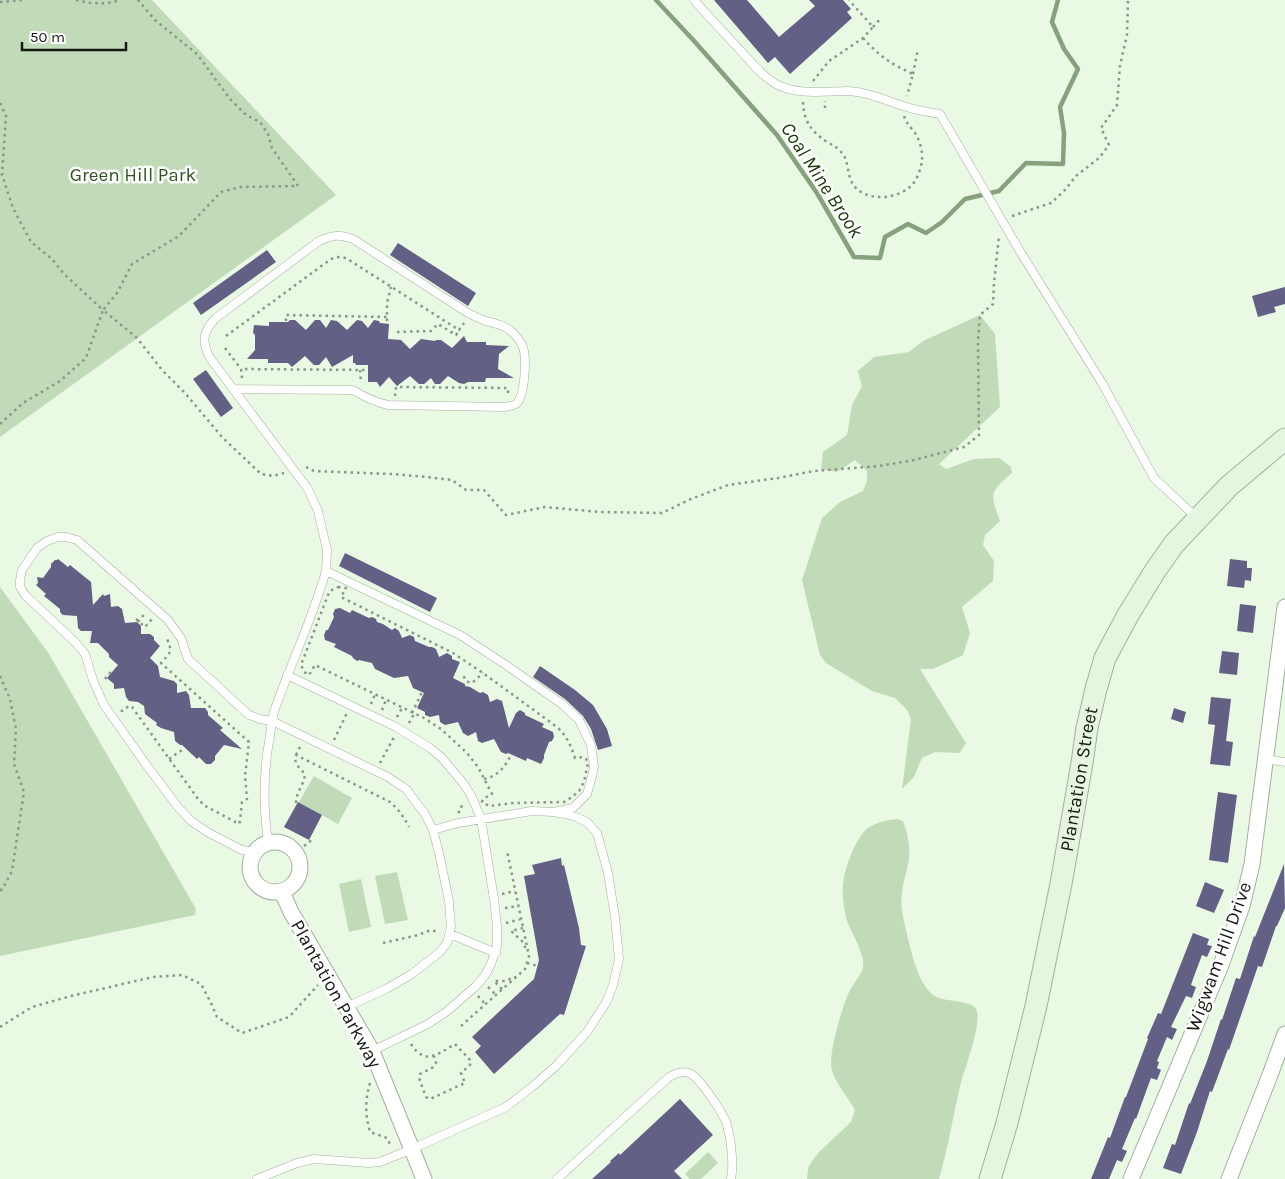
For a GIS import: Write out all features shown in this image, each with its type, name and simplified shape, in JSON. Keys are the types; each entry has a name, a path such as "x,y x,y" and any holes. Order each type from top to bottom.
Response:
{"main road":[{"name":"Plantation Street","path":"990,1179 1007,1123 1036,1006 1061,884 1082,763 1086,728 1105,658 1128,615 1174,544 1229,486 1285,439"}],"street":[{"name":"Wigwam Hill Drive","path":"1131,1179 1221,965 1242,906 1252,864 1285,606"},
{"path":"268,842 284,843 297,852 300,860 300,876 290,888 282,892 264,890 252,878 250,860 260,846 268,842"},
{"name":"Plantation Parkway","path":"282,892 291,912 372,1051 424,1179"},
{"path":"1229,1179 1285,1034"}],"lane":[{"path":"694,0 761,73 775,84 805,91 849,91 873,96 904,107 940,114 1021,253 1102,383 1154,478 1197,518"},
{"path":"237,389 353,390 376,402 388,405 505,407 516,404 520,399 524,386 524,351 522,344 508,328 468,313 353,239 341,235 319,241 216,318 204,335 205,348 210,358 237,389 276,447 308,488 318,511 327,550 326,571 315,605 275,708 272,721 264,777 264,803 268,842"},
{"path":"254,852 242,850 190,821 144,763 104,705 93,680 85,654 76,643 25,595 20,587 22,570 37,548 47,540 58,537 77,540 168,620 180,638 188,659 249,715 272,721 388,777 406,789 425,814 433,830 449,901 451,927 447,943 440,952 412,974 346,1007"},
{"path":"326,571 460,635 562,704 579,720 591,745 594,767 587,794 572,808 553,812"},
{"path":"288,675 410,734 430,748 442,758 463,783 471,795 481,819 496,910 498,936 496,953 484,977 461,1000 428,1024 372,1051"},
{"path":"1265,759 1285,762"},
{"path":"257,1179 296,1163 314,1159 380,1162 506,1107 556,1066 587,1032 608,1001 620,959 608,873 597,833 587,822 571,815 532,811 458,823 433,830"},
{"path":"450,934 496,953"},
{"path":"557,1179 669,1077 682,1072 692,1075 719,1108 727,1125 733,1161 731,1179"}],"path":[{"path":"0,2 23,0"},
{"path":"76,0 89,4 110,3 121,0"},
{"path":"0,424 23,403 60,381 86,358 103,310 117,293 132,264 179,236 221,192 240,187 298,186 272,148 268,134 260,122 246,115 230,99 197,54 155,20 138,0"},
{"path":"849,0 873,27"},
{"path":"0,103 6,116 2,175 14,208 31,242 52,259 64,274 103,310 137,338 162,370 185,393 222,436 261,474 273,476 304,466 314,471 392,474 452,480 466,490 484,490 506,515 545,507 600,512 662,513 728,484 778,478 814,471 888,465 914,460 964,447 979,435 979,324 980,315 993,304 1002,219 1051,203 1076,176 1099,158 1109,145 1101,128 1117,105 1120,65 1127,35 1128,0"},
{"path":"880,19 863,38 829,61 814,79 805,91 803,113 809,126 818,136 836,147 844,155 849,176 855,187 867,196 884,197 901,192 912,185 917,178 922,161 920,145 903,114 918,49"},
{"path":"863,38 875,52 893,65 913,74"},
{"path":"226,336 330,260 338,258 346,258 459,330"},
{"path":"387,321 387,303 391,287"},
{"path":"286,321 286,315 387,317"},
{"path":"398,332 431,331 438,324 456,335 464,323 467,323"},
{"path":"225,348 243,374 237,389"},
{"path":"241,369 368,370"},
{"path":"360,370 361,382 366,388"},
{"path":"389,398 395,397 396,387 508,388 508,398"},
{"path":"338,587 346,588 341,597 453,653 482,673 563,732 571,744 575,758 583,757 586,759 588,763 584,782 572,798 564,802 514,803 489,806 484,804 482,802 483,799 492,794 478,767 453,739 412,713 315,665 310,675 304,672 301,665 328,595 330,591 338,587"},
{"path":"136,619 145,627 152,619 157,624"},
{"path":"117,704 122,711 130,706 132,707 205,806 239,824 242,802 247,799 245,776 249,742 161,663 171,652 165,634"},
{"path":"106,685 105,679 113,669"},
{"path":"464,676 465,680 472,683 482,673"},
{"path":"0,676 10,699 16,729 14,764 24,792 12,871 0,891"},
{"path":"412,713 422,692"},
{"path":"338,730 342,722"},
{"path":"386,754 390,745"},
{"path":"169,759 185,748"},
{"path":"296,802 296,796 305,774 295,762 296,755 390,802 399,810 409,827"},
{"path":"484,779 498,774 511,756"},
{"path":"304,846 313,839"},
{"path":"496,910 518,906"},
{"path":"497,925 522,919"},
{"path":"523,928 512,930 522,940 528,952"},
{"path":"383,943 431,930 450,934"},
{"path":"527,963 538,966"},
{"path":"0,1027 40,1004 153,977 182,976 201,984 217,1017 242,1033 289,1017 318,985"},
{"path":"502,989 494,981 505,981 518,976"},
{"path":"404,1035 418,1054 424,1057 434,1056 454,1044 471,1061 470,1065 461,1073 465,1083 430,1099 426,1097 419,1078 420,1074 432,1068 436,1063 434,1056"},
{"path":"371,1079 366,1094 366,1118 370,1132 387,1138 391,1147"}],"green space":[{"name":"Green Hill Park","path":"0,0 152,0 336,195 0,437"},
{"path":"980,315 995,334 1000,407 939,464 946,469 974,459 999,458 1011,467 1012,473 995,490 993,499 1000,521 985,535 983,545 994,561 993,581 962,607 970,633 963,655 933,669 920,669 966,743 960,753 935,752 922,758 914,777 902,789 911,719 907,710 895,698 872,691 826,663 820,655 802,580 822,518 840,502 863,491 867,481 867,471 855,460 837,472 821,469 823,452 847,435 852,405 862,386 858,371 874,357 909,352 923,341"},
{"path":"0,587 49,654 196,909 195,915 0,956"},
{"path":"314,776 352,798 338,824 299,802"},
{"path":"897,819 903,821 908,839 908,867 901,897 904,920 915,965 927,989 933,995 943,999 963,1002 976,1009 978,1020 973,1045 960,1086 939,1179 807,1179 808,1168 812,1161 851,1122 855,1110 837,1081 831,1064 836,1030 850,990 863,967 860,949 845,913 843,901 844,879 851,855 863,833 875,824"},
{"path":"397,872 408,920 385,924 375,876"},
{"path":"361,879 371,927 349,932 339,884"},
{"path":"708,1152 718,1163 701,1179 690,1179 685,1174"}],"building":[{"path":"714,0 747,0 779,37 815,6 809,0 843,0 851,9 847,12 852,18 790,74 775,57 768,63"},
{"path":"398,243 476,293 468,306 390,255"},
{"path":"267,250 276,262 201,315 193,303"},
{"path":"1285,287 1285,304 1274,307 1276,312 1258,317 1252,296"},
{"path":"295,320 306,330 315,320 320,320 326,328 331,320 337,321 347,330 357,320 362,321 368,328 374,320 379,321 380,323 389,324 388,339 401,340 410,349 421,339 441,340 452,348 464,336 467,342 486,342 486,345 509,346 499,354 498,369 514,378 486,378 485,382 468,382 464,384 448,376 440,384 435,384 431,378 424,384 419,384 410,376 397,386 389,377 380,387 377,382 368,382 368,365 356,365 353,363 353,355 332,367 326,357 319,365 314,365 305,356 292,367 288,363 268,363 268,359 247,359 255,350 254,325 269,326 269,322 288,322"},
{"path":"206,370 233,408 221,417 193,379"},
{"path":"345,553 437,598 430,612 339,566"},
{"path":"58,559 68,567 70,565 91,582 93,605 103,594 104,596 110,594 111,607 118,606 122,609 125,623 137,622 141,626 141,634 150,634 154,637 154,640 160,646 150,658 158,666 160,677 174,681 177,684 177,693 186,691 189,695 191,708 205,708 208,715 223,728 220,730 242,749 224,745 215,756 215,760 211,764 206,764 175,741 174,732 156,725 157,723 145,714 144,706 138,702 129,701 124,688 114,689 114,684 107,678 118,665 98,643 90,643 92,631 81,631 78,628 77,616 63,615 60,609 44,596 46,594 36,585 38,583 37,577 43,578 51,564"},
{"path":"1230,559 1247,561 1247,568 1252,568 1251,581 1245,580 1244,588 1227,586"},
{"path":"1240,604 1256,606 1253,633 1237,631"},
{"path":"340,608 350,613 352,610 369,618 372,617 392,630 395,628 399,631 402,638 410,635 414,637 415,641 436,649 439,657 447,653 452,656 452,659 460,662 453,678 465,684 465,686 488,695 490,702 497,699 502,701 509,728 516,713 520,710 525,715 544,724 542,727 553,732 554,737 549,742 541,764 527,758 526,761 501,752 494,739 482,743 478,741 476,732 468,736 463,733 458,722 445,725 440,722 439,715 430,717 425,715 425,712 417,708 424,693 413,688 408,676 394,678 375,669 372,663 357,661 352,656 334,647 336,644 325,640 324,635 334,617 335,609"},
{"path":"1222,651 1239,653 1237,675 1219,673"},
{"path":"540,666 593,705 607,729 612,746 598,750 591,729 583,716 565,699 533,677"},
{"path":"1211,697 1231,699 1226,741 1233,742 1230,766 1210,764 1215,725 1208,724"},
{"path":"1174,708 1186,712 1183,723 1171,719"},
{"path":"1218,792 1237,795 1228,863 1209,860"},
{"path":"298,802 322,815 309,840 284,827"},
{"path":"561,858 579,928 581,945 586,946 564,1015 560,1014 494,1074 475,1052 481,1046 472,1037 534,979 539,960 524,876 535,874 532,865"},
{"path":"1284,864 1285,908 1276,926 1262,967 1258,966 1229,1050 1212,1092 1210,1091 1181,1174 1163,1168 1172,1144 1175,1145 1236,978 1240,979 1254,936"},
{"path":"1205,882 1224,890 1214,913 1196,906"},
{"path":"1193,933 1209,939 1207,945 1212,946 1207,957 1202,955 1191,985 1196,987 1192,998 1186,996 1171,1027 1177,1029 1172,1040 1167,1037 1157,1061 1159,1062 1157,1068 1161,1070 1157,1080 1151,1078 1136,1119 1122,1149 1127,1151 1122,1162 1117,1160 1109,1179 1091,1179 1108,1137 1110,1138 1147,1038 1158,1013 1161,1014"},
{"path":"680,1099 713,1135 674,1171 682,1179 592,1179 610,1161 619,1153 620,1155"}],"waterway":[{"name":"Coal Mine Brook","path":"656,0 777,135 817,193 854,257 880,258 885,237 908,224 926,233 942,222 965,199 999,191 1026,163 1063,164 1064,133 1060,107 1078,69 1064,49 1052,22 1058,0"}]}
